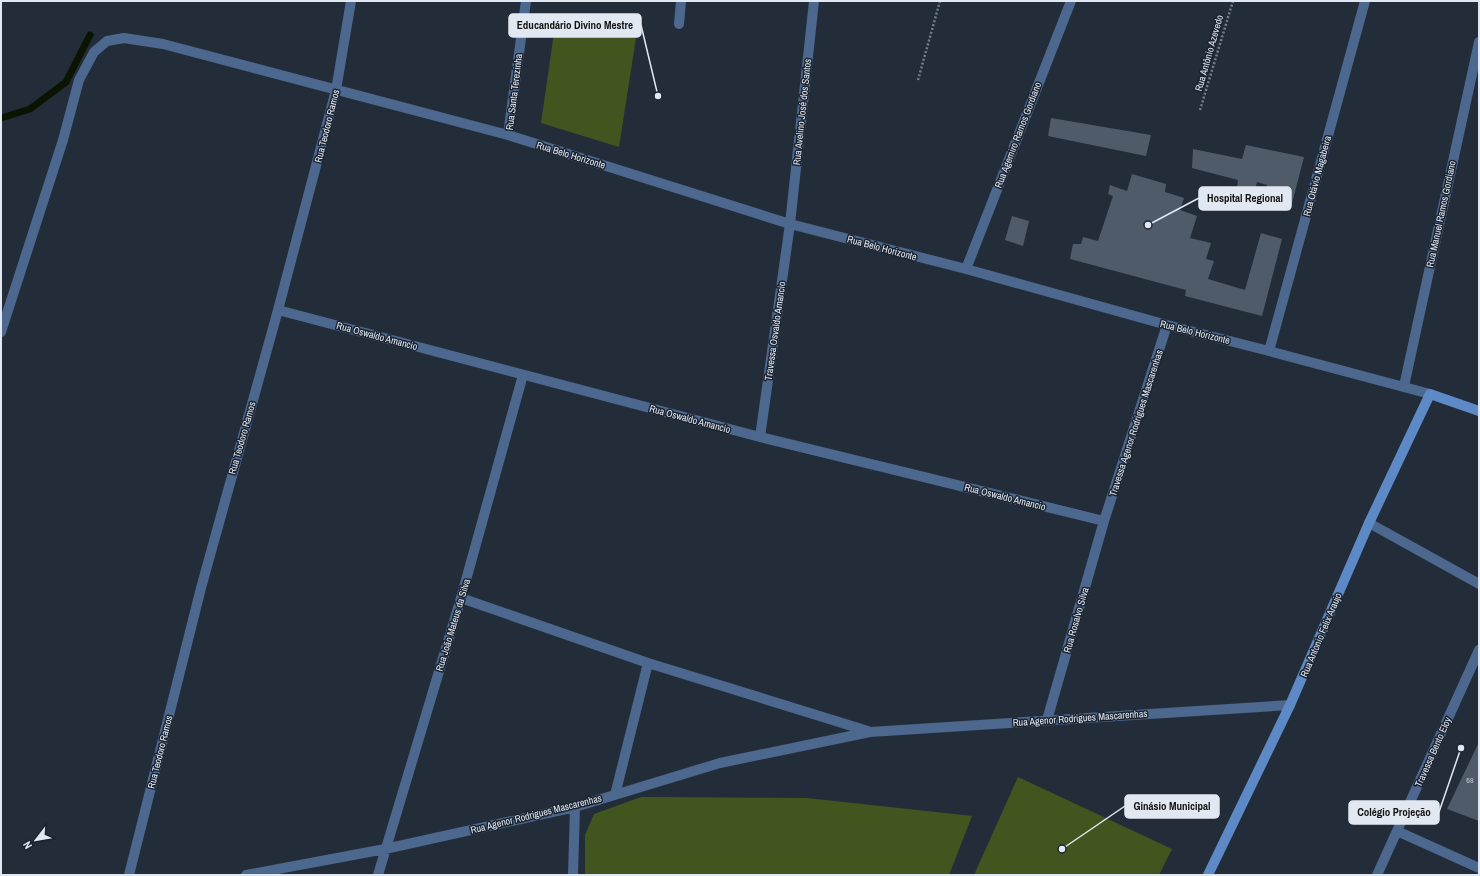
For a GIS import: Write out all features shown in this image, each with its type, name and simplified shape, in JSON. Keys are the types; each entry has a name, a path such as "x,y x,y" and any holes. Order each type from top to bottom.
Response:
{"main road":[{"path":"1430,394 1479,411"},
{"name":"Rua Antonio Felix Araujo","path":"1208,875 1290,705 1369,523 1430,394"}],"street":[{"name":"Rua Teodoro Ramos","path":"129,875 200,588 278,310 336,90 351,1"},
{"name":"Rua Santa Terezinha","path":"508,136 526,1"},
{"path":"679,24 681,1"},
{"name":"Rua Avelino José dos Santos","path":"790,224 814,1"},
{"name":"Rua Agemiro Ramos Gordiano","path":"966,269 1071,1"},
{"name":"Rua Otávio Magabeira","path":"1269,351 1366,1"},
{"name":"Rua Belo Horizonte","path":"1,332 63,140 79,80 94,52 107,41 124,38 163,44 508,136 790,224 966,269 1167,325 1430,394"},
{"name":"Rua Manuel Ramos Gordiano","path":"1404,386 1479,42"},
{"name":"Travessa Osvaldo Amancio","path":"760,437 790,224"},
{"name":"Rua Oswaldo Amancio","path":"278,310 760,437 1104,521"},
{"name":"Travessa Agenor Rodrigues Mascarenhas","path":"1104,521 1167,325"},
{"name":"Rua João Mateus da Silva","path":"378,875 461,598 523,375"},
{"name":"Rua Rosalvo Silva","path":"1047,720 1104,521"},
{"path":"1369,523 1479,584"},
{"name":"Rua Agenor Rodrigues Mascarenhas","path":"461,598 648,663 870,732"},
{"name":"Travessa Bento Eloy","path":"1377,875 1479,650"},
{"path":"616,795 648,663"},
{"name":"Rua Agenor Rodrigues Mascarenhas","path":"246,875 385,849 575,807 720,763 870,732 1290,705"},
{"path":"573,875 575,807"},
{"path":"1397,831 1479,868"}],"path":[{"path":"918,80 940,1"},
{"name":"Rua Antônio Azevedo","path":"1200,110 1233,1"}],"green space":[{"path":"556,19 636,38 619,147 541,123"},
{"path":"1018,777 1172,849 1159,875 974,875"},
{"path":"641,797 807,798 972,816 949,875 585,875 585,835 594,814"}],"building":[{"path":"1051,118 1151,135 1146,156 1048,136"},
{"path":"1246,145 1304,157 1290,211 1262,204 1267,185 1257,182 1254,193 1237,189 1238,180 1192,168 1193,149 1242,159"},
{"path":"1132,174 1166,184 1165,192 1184,198 1180,210 1197,216 1190,238 1211,243 1206,259 1214,261 1208,279 1245,290 1261,233 1282,239 1262,316 1185,296 1186,290 1070,259 1073,244 1081,244 1083,237 1098,241 1113,196 1108,194 1110,185 1127,191"},
{"path":"1012,216 1029,221 1023,246 1005,240"},
{"path":"1479,742 1479,821 1447,809"}],"waterway":[{"path":"1,118 30,109 66,82 90,35"}],"place":[{"name":"Educandário Divino Mestre","path":"658,96"},
{"name":"Hospital Regional","path":"1148,225"},
{"name":"Colégio Projeção","path":"1461,748"},
{"name":"Ginásio Municipal","path":"1062,849"}]}
